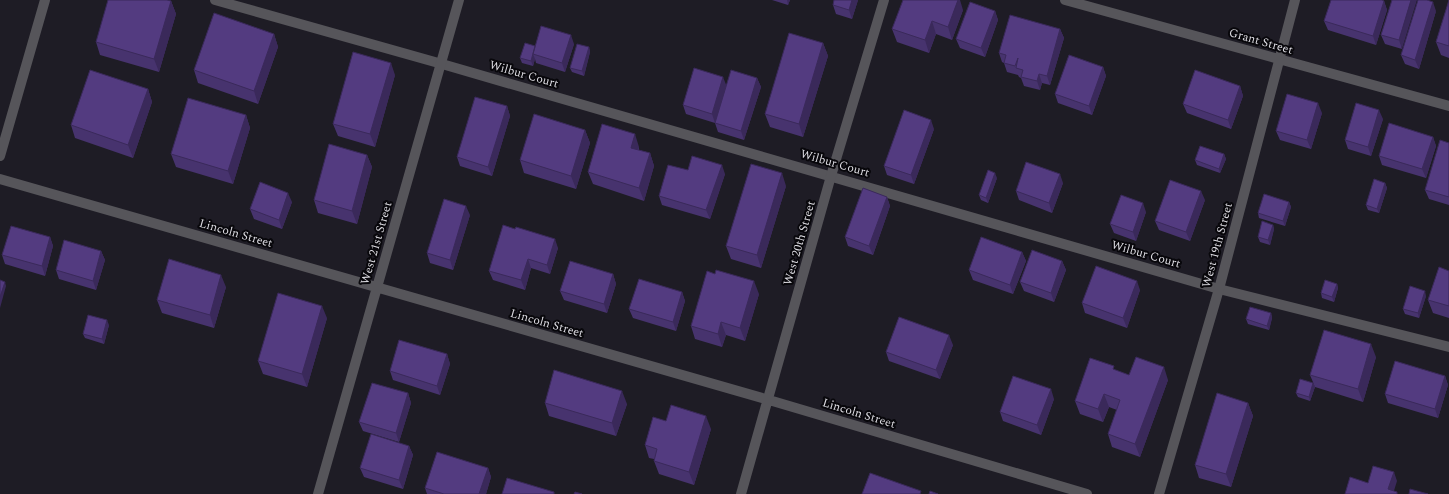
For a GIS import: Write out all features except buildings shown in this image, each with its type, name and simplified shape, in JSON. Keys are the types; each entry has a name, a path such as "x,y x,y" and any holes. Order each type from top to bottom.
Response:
{"street":[{"path":"0,156 46,0"},
{"name":"Wilbur Court","path":"215,0 442,64 1220,289 1449,347"},
{"name":"West 21st Street","path":"318,494 442,64 459,0"},
{"name":"West 20th Street","path":"741,494 769,400 831,176 884,0"},
{"name":"Grant Street","path":"1066,0 1278,60 1449,106"},
{"name":"West 19th Street","path":"1159,494 1220,289 1278,60 1295,0"},
{"name":"Lincoln Street","path":"1,181 377,287 769,400 1087,494"}]}
